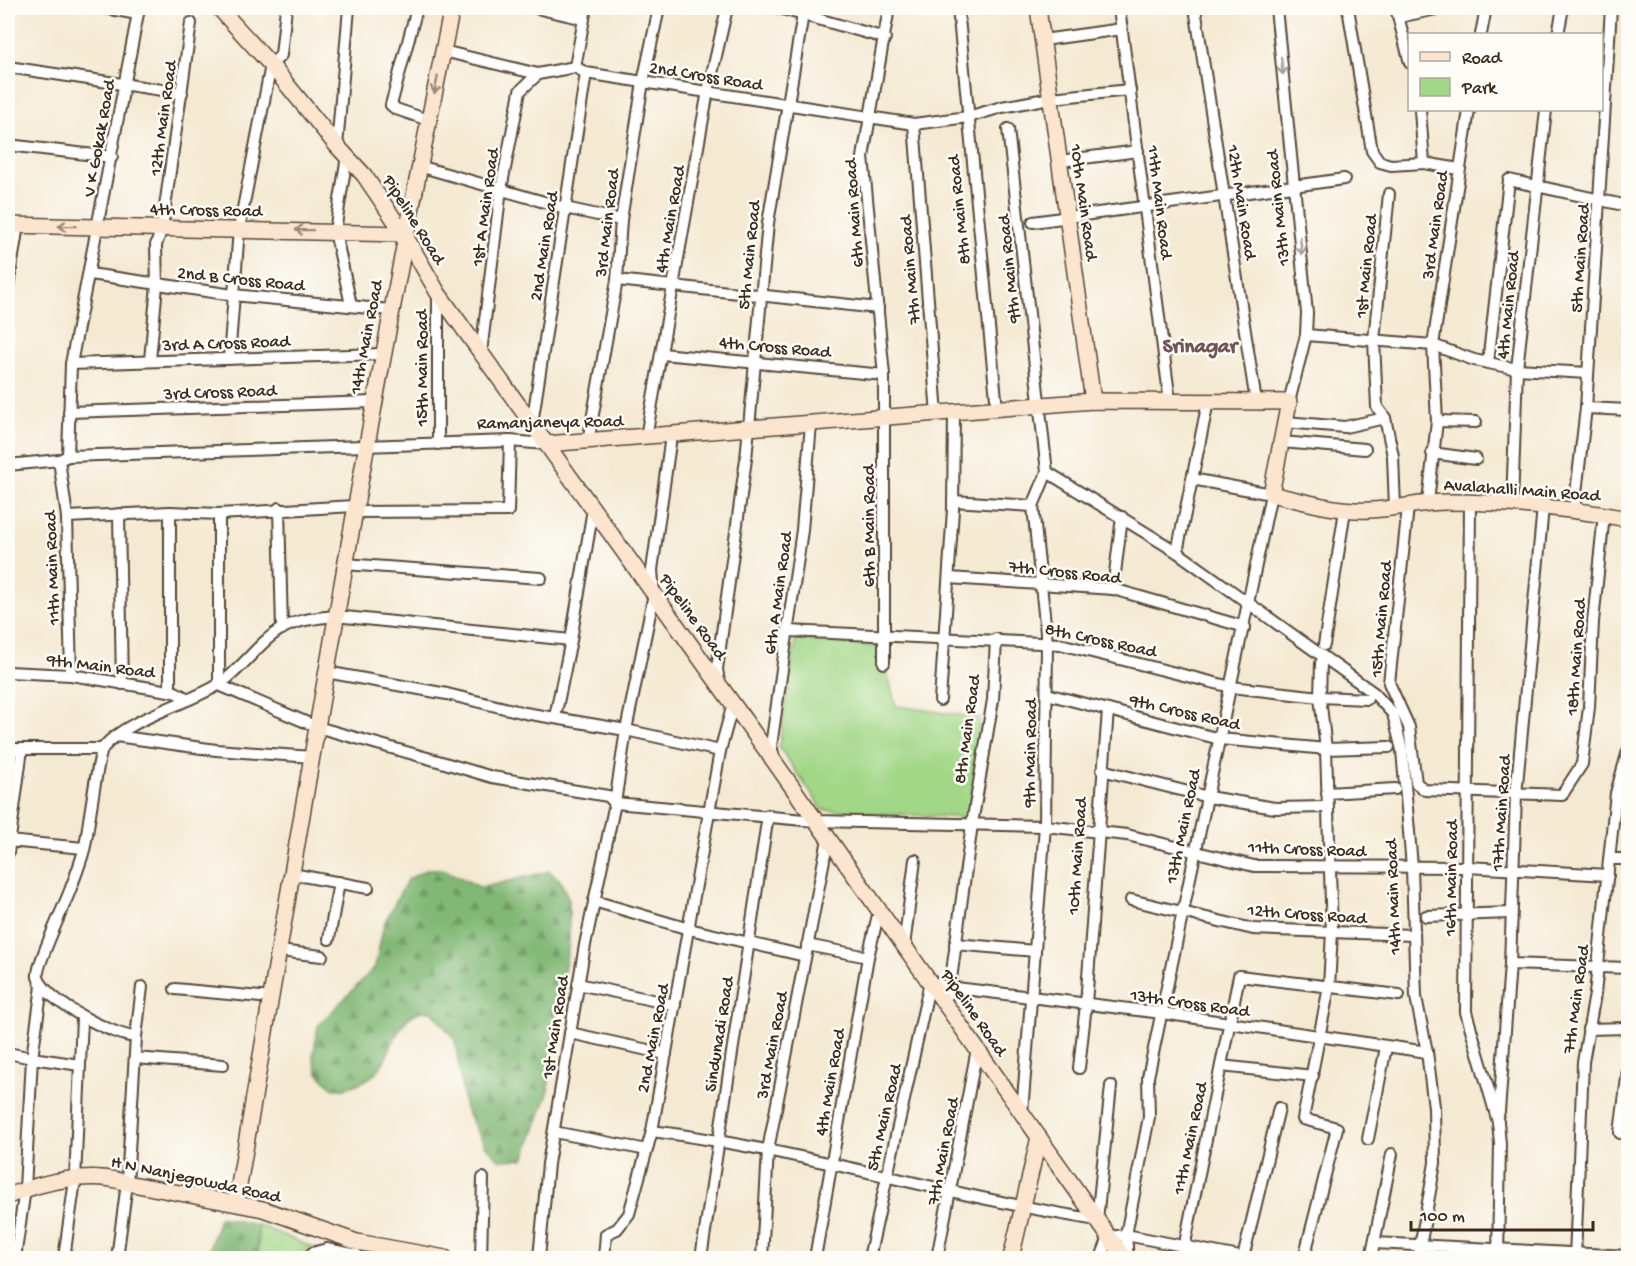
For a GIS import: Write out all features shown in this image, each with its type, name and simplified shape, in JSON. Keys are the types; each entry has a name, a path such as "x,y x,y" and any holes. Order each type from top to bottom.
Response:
{"street":[{"path":"105,8 138,11"},
{"name":"Pipeline Road","path":"219,8 272,64 364,175 404,234 438,293 776,764 1096,1220 1126,1258"},
{"path":"229,359 239,229 272,64 281,55 286,8"},
{"path":"349,8 342,151 335,231 351,305"},
{"path":"417,8 391,105 429,120"},
{"name":"14th Main Road","path":"236,1203 364,447 404,234 452,8"},
{"path":"443,51 538,74 575,67 585,13 536,8"},
{"name":"3rd Main Road","path":"588,442 617,280 621,220 643,82 659,8"},
{"name":"4th Main Road","path":"646,438 708,91 727,8"},
{"path":"779,8 803,11 885,38"},
{"name":"6th Main Road","path":"885,418 884,375 863,157 889,8"},
{"name":"8th Main Road","path":"958,8 997,409"},
{"name":"10th Main Road","path":"1038,8 1093,401"},
{"name":"11th Main Road","path":"1119,8 1170,402"},
{"name":"12th Main Road","path":"1195,8 1256,402"},
{"name":"13th Main Road","path":"1126,1258 1126,1235 1149,1117 1147,1083 1250,605 1289,402 1306,335 1305,290 1276,8"},
{"path":"1348,8 1372,151 1380,162 1410,165 1424,163 1459,169"},
{"path":"1408,55 1397,12 1441,8"},
{"path":"1481,33 1486,8"},
{"path":"1558,33 1563,8"},
{"name":"5th Main Road","path":"1574,510 1586,408 1611,8"},
{"name":"V K Gokak Road","path":"90,274 138,11"},
{"name":"5th Main Road","path":"719,686 717,669 748,429 768,223 803,11"},
{"name":"12th Main Road","path":"150,360 157,285 156,245 162,228 191,23"},
{"path":"1043,40 1122,29"},
{"path":"8,67 182,93"},
{"name":"2nd Cross Road","path":"575,67 586,73 914,124 968,117"},
{"name":"2nd Main Road","path":"532,424 586,73"},
{"name":"1st A Main Road","path":"481,353 501,189 520,91 538,74"},
{"path":"968,117 1002,107 1051,98 1130,90"},
{"path":"1419,111 1424,163"},
{"name":"3rd Main Road","path":"1428,502 1437,422 1434,345 1469,111"},
{"name":"4th Main Road","path":"1512,504 1517,369 1546,111"},
{"name":"7th Main Road","path":"914,124 937,414"},
{"name":"9th Main Road","path":"1008,129 1047,472"},
{"path":"8,145 112,157"},
{"path":"1060,161 1138,151"},
{"path":"419,166 565,208 621,220"},
{"path":"1033,222 1068,219 1225,194 1294,188 1344,179"},
{"path":"1488,363 1509,180 1600,198 1629,207"},
{"name":"1st Main Road","path":"1389,194 1374,340 1377,406 1385,418 1402,507"},
{"path":"8,287 13,225"},
{"name":"4th Cross Road","path":"13,225 404,234"},
{"name":"11th Main Road","path":"70,675 67,517 63,458 69,412 71,364 90,274"},
{"name":"2nd B Cross Road","path":"90,274 233,296 390,310"},
{"path":"617,280 674,288 878,308"},
{"name":"15th Main Road","path":"438,293 438,444"},
{"path":"1306,335 1434,345 1488,363 1517,369 1588,373"},
{"name":"3rd A Cross Road","path":"71,364 382,354"},
{"name":"4th Cross Road","path":"662,354 884,375"},
{"name":"Ramanjaneya Road","path":"8,465 63,458 510,441 546,444 588,442 1093,401 1170,402"},
{"name":"3rd Cross Road","path":"69,412 373,402"},
{"path":"1170,402 1289,402"},
{"path":"1177,552 1208,402"},
{"path":"1586,408 1629,410"},
{"path":"940,700 953,501 954,413"},
{"name":"6th B Main Road","path":"884,663 885,418"},
{"path":"1285,422 1345,427 1385,418"},
{"path":"1437,422 1476,422"},
{"name":"6th A Main Road","path":"776,764 771,746 802,530 811,424"},
{"path":"615,803 626,729 654,594 652,570 670,436"},
{"path":"67,517 170,512 219,513 279,508 508,511 510,441"},
{"path":"1281,442 1365,448"},
{"path":"1432,453 1476,459"},
{"path":"953,501 1033,506 1047,472"},
{"name":"14th Main Road","path":"1047,472 1177,552 1374,693 1393,714 1397,723 1405,768 1412,867 1412,935 1416,997 1427,1052 1434,1107 1435,1163 1418,1258"},
{"path":"1192,479 1271,494"},
{"name":"Avalahalli Main Road","path":"1271,494 1345,510 1402,507 1428,502 1470,502 1574,510 1628,518"},
{"name":"16th Main Road","path":"1470,502 1466,915 1468,1026 1482,1063 1498,1122 1498,1253"},
{"name":"9th Main Road","path":"1022,1112 1045,826 1047,644 1033,506"},
{"name":"15th Main Road","path":"1402,507 1389,683 1409,727 1416,783 1420,788 1468,792"},
{"name":"17th Main Road","path":"1498,1122 1510,964 1510,913 1516,795 1543,507"},
{"path":"279,508 282,628"},
{"path":"555,717 572,640 592,509"},
{"path":"1324,645 1345,510"},
{"path":"170,512 170,691"},
{"path":"219,513 219,685"},
{"path":"1628,518 1629,513"},
{"path":"119,514 122,684"},
{"name":"18th Main Road","path":"1516,795 1562,795 1582,765 1589,707 1593,622 1604,514"},
{"path":"1113,589 1122,517"},
{"path":"344,564 541,578"},
{"name":"7th Cross Road","path":"949,578 1041,582 1113,589 1245,627"},
{"path":"136,1037 128,1037 82,1018 42,986 37,976 40,960 72,885 84,848 102,749 116,736 219,685 282,628 301,620 336,616 572,640"},
{"name":"8th Cross Road","path":"789,631 996,639 1047,644 1082,649 1232,687 1320,697 1367,699"},
{"name":"8th Main Road","path":"972,824 993,700 996,639"},
{"path":"1304,1258 1336,1128 1304,1119 1329,987 1332,932 1326,749 1320,697 1321,663"},
{"name":"9th Main Road","path":"8,672 70,675 170,691 188,699"},
{"path":"326,672 626,729 720,751"},
{"name":"11th Cross Road","path":"219,685 317,727 492,777 608,796 615,803 815,821 1045,826 1127,835 1254,866 1467,867 1608,875"},
{"name":"9th Cross Road","path":"1047,694 1220,739 1326,749 1389,747"},
{"path":"710,812 720,751 733,704"},
{"name":"10th Main Road","path":"1079,1068 1086,1004 1108,710"},
{"path":"116,736 216,750 312,757"},
{"path":"8,749 102,749"},
{"path":"8,854 22,750"},
{"name":"7th Main Road","path":"1576,1256 1582,1062 1598,968 1616,793 1629,751"},
{"path":"1102,770 1208,797 1275,808 1327,807"},
{"path":"1327,794 1395,789"},
{"path":"1468,792 1516,795"},
{"name":"1st Main Road","path":"539,1258 554,1132 578,984 615,803"},
{"name":"2nd Main Road","path":"604,1258 606,1234 617,1228 629,1214 652,1131 710,812"},
{"name":"Sindunadi Road","path":"701,1258 768,815"},
{"path":"951,1012 948,987 972,824"},
{"name":"3rd Main Road","path":"762,1258 768,1150 828,839"},
{"path":"8,841 84,848"},
{"path":"1609,859 1629,859"},
{"path":"904,946 915,860"},
{"path":"292,874 368,888"},
{"path":"328,939 339,882"},
{"name":"12th Cross Road","path":"1131,900 1253,928 1412,935"},
{"path":"594,901 689,929 749,943 868,957"},
{"name":"4th Main Road","path":"815,1258 868,957 879,911"},
{"path":"1426,916 1510,913"},
{"path":"955,944 1035,951"},
{"path":"279,951 322,956"},
{"path":"1510,964 1629,968"},
{"name":"11th Main Road","path":"1182,1253 1239,975 1329,987"},
{"name":"5th Main Road","path":"869,1258 930,982"},
{"name":"13th Cross Road","path":"930,982 948,987 1162,1014 1427,1052"},
{"path":"578,984 675,1005"},
{"path":"15,1258 25,1189 32,1058 42,986"},
{"path":"117,1258 127,1182 136,1037 142,987"},
{"path":"1329,987 1399,994"},
{"path":"175,989 271,998"},
{"path":"64,1258 75,1179 82,1018"},
{"path":"1588,1029 1629,1028"},
{"path":"570,1033 666,1054"},
{"path":"1368,1139 1386,1047"},
{"name":"7th Main Road","path":"937,1258 977,1049"},
{"path":"8,1053 80,1065"},
{"path":"135,1058 222,1065"},
{"path":"1221,1066 1313,1076"},
{"path":"1620,1133 1629,1070"},
{"path":"652,1131 719,1140 832,1162 1022,1208 1096,1220 1111,1086"},
{"path":"1101,1258 1109,1237 1126,1235 1182,1253 1244,1258 1279,1108"},
{"path":"554,1132 647,1150"},
{"path":"1011,1258 1039,1137"},
{"path":"1371,1258 1392,1154"},
{"name":"H N Nanjegowda Road","path":"8,1196 25,1189 75,1179 110,1176 127,1182 263,1209 357,1252 445,1258"},
{"path":"481,1258 483,1178"},
{"path":"1375,1243 1498,1253 1629,1256"},
{"path":"309,1258 312,1253 327,1250 357,1252"}],"green space":[{"path":"796,639 880,647 896,706 980,718 969,818 823,810 779,747"},
{"path":"428,869 443,869 481,888 549,871 560,880 569,900 569,943 554,1027 548,1093 524,1159 500,1160 485,1145 465,1109 455,1040 432,1011 421,1011 412,1015 405,1022 379,1069 364,1081 334,1089 318,1073 313,1056 318,1026 375,967 384,924 407,880"},
{"path":"219,1217 258,1225 258,1258 207,1258"},
{"path":"258,1225 338,1258 258,1258"}],"district":[{"name":"Srinagar","path":"1200,345"}]}
